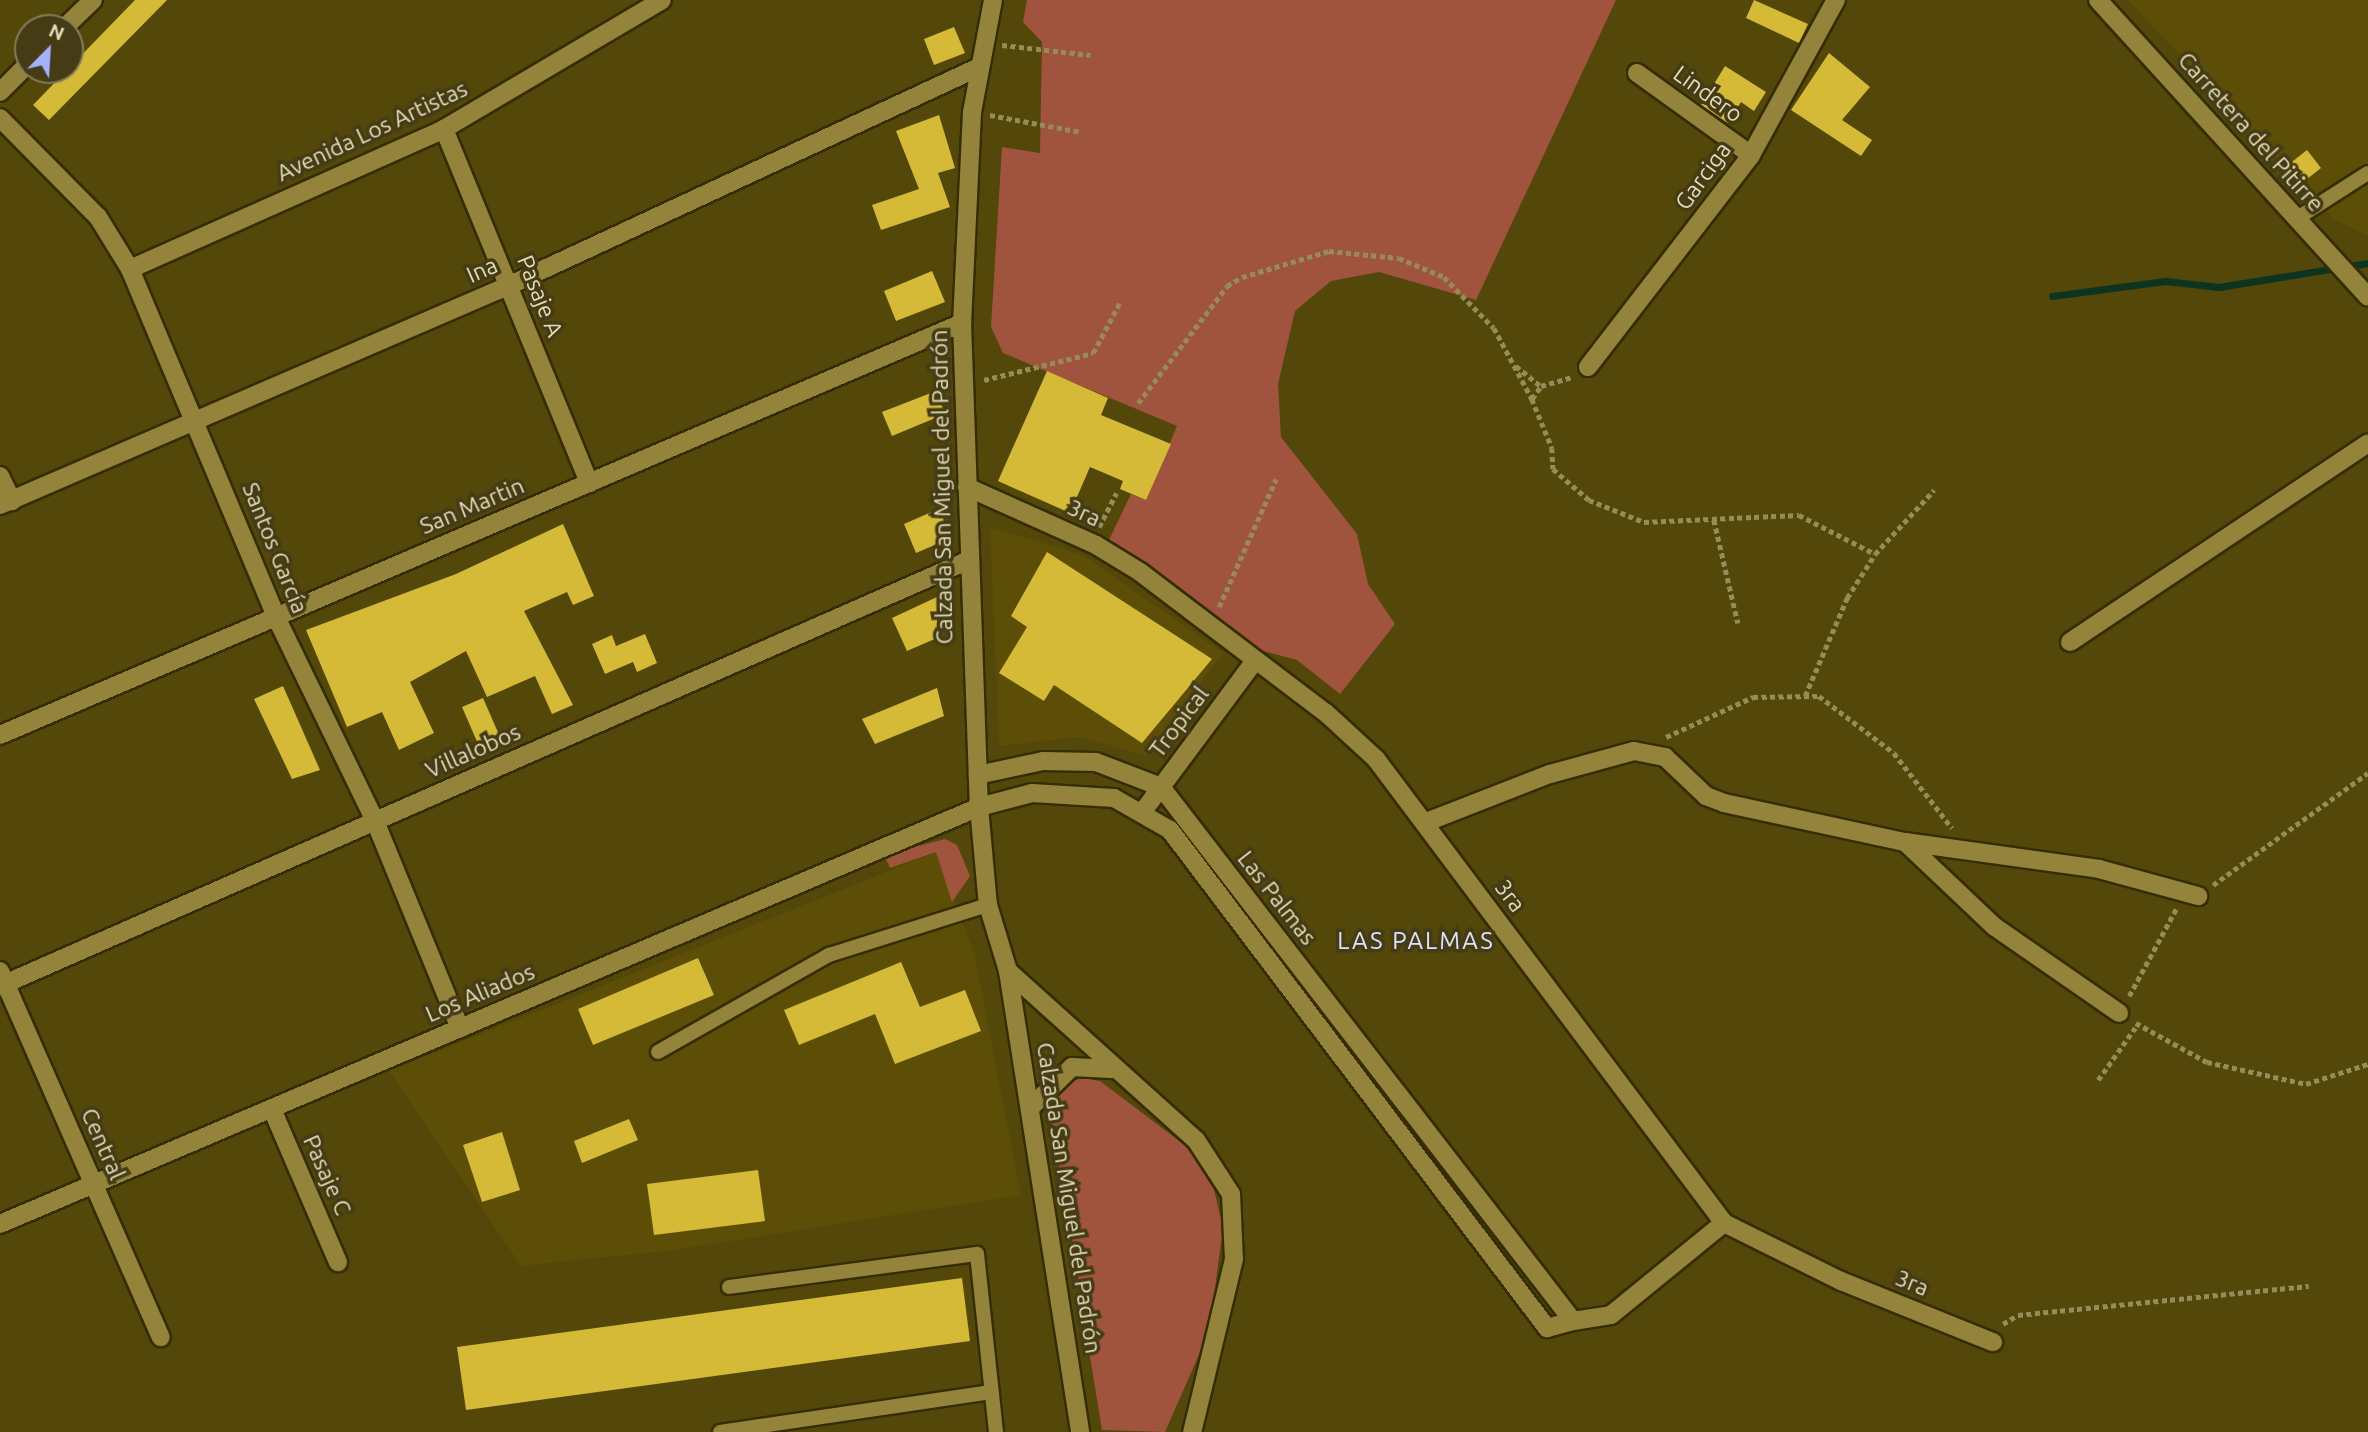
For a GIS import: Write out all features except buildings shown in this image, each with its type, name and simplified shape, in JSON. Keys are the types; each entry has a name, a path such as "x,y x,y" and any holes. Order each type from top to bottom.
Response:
{"street":[{"path":"78,14 93,0"},
{"name":"Avenida Los Artistas","path":"130,269 444,129 662,0"},
{"name":"Calzada San Miguel del Padrón","path":"993,0 978,68 972,112 962,323 967,385 967,561 977,775 988,905 1008,971 1080,1432"},
{"name":"Garciga","path":"1588,367 1751,155 1836,0"},
{"name":"Carretera del Pitirre","path":"2098,0 2368,297"},
{"name":"Ina","path":"6,503 510,285 978,68"},
{"name":"Lindero","path":"1637,72 1751,155"},
{"path":"0,92 14,78"},
{"name":"Santos García","path":"0,118 98,217 130,269 197,421 276,617 375,821 460,1028"},
{"name":"Pasaje A","path":"444,129 589,483"},
{"name":"San Martin","path":"0,735 962,323"},
{"path":"2070,642 2368,443"},
{"path":"0,476 6,503"},
{"name":"3ra","path":"967,487 1091,543 1208,625 1366,750 1424,823 1724,1223 1841,1281 1987,1339"},
{"name":"Villalobos","path":"2,980 375,821 967,561"},
{"name":"Tropical","path":"1144,810 1254,662"},
{"path":"1424,823 1550,774 1633,751 1665,757 1706,796 1724,803 1905,842 1964,846 2099,869 2191,894"},
{"path":"977,775 1043,761 1096,762 1161,787"},
{"name":"Las Palmas","path":"1161,787 1573,1321"},
{"name":"Las Palmas","path":"979,807 1032,793 1114,798 1144,810 1170,830 1547,1328 1611,1315 1724,1223"},
{"name":"Los Aliados","path":"0,1224 979,807"},
{"path":"1905,842 1995,927 2119,1013"},
{"name":"Calzada San Miguel del Padrón","path":"1008,971 1111,1069 1196,1140 1231,1194 1234,1259 1192,1432"},
{"name":"Central","path":"2,980 161,1337"},
{"path":"1030,1108 1072,1067 1111,1069"},
{"name":"Pasaje C","path":"272,1109 338,1262"}],"lane":[{"path":"2296,219 2368,173"},
{"path":"658,1052 829,955 988,905"},
{"path":"729,1287 977,1254 996,1432"},
{"path":"720,1432 992,1392"}],"path":[{"path":"984,43 1090,55"},
{"path":"972,112 1081,132"},
{"path":"1138,403 1227,286 1329,251 1426,266 1463,293 1513,363 1552,447 1553,469 1589,500 1644,522 1799,515 1875,554"},
{"path":"967,385 1093,353 1120,302"},
{"path":"1513,363 1541,386"},
{"path":"1532,399 1541,386 1588,367"},
{"path":"1208,625 1276,479"},
{"path":"1805,696 1847,598 1875,554 1934,490"},
{"path":"1091,543 1116,493"},
{"path":"1714,520 1738,623"},
{"path":"1633,751 1754,697 1805,696 1829,701 1862,735 1894,753 1964,846"},
{"path":"2368,773 2191,894 2119,1013 2207,1062 2306,1084 2368,1064"},
{"path":"2098,1080 2138,1024"},
{"path":"1987,1339 2018,1315 2309,1286"}],"shaded area":[{"path":"1027,0 1616,0 1476,300 1379,272 1331,281 1295,311 1278,384 1281,437 1357,534 1368,584 1395,624 1340,694 1297,660 1253,648 1109,540 1131,494 1146,500 1177,426 1003,353 991,327 1002,147 1040,153 1042,42 1023,22"},
{"path":"2128,0 2368,0 2368,236 2335,220"},
{"path":"990,527 1083,555 1223,653 1146,756 1080,737 999,746"},
{"path":"945,839 957,845 970,876 952,902 936,852 890,868 884,855"},
{"path":"936,852 974,952 1021,1195 674,1250 521,1266 389,1071"},
{"path":"1082,1078 1100,1081 1186,1146 1212,1181 1223,1228 1209,1332 1165,1432 1102,1430 1052,1124 1053,1102 1067,1083"}],"waterway":[{"path":"2052,296 2165,281 2219,287 2368,263"}],"district":[{"name":"LAS PALMAS","path":"1416,941"}]}
